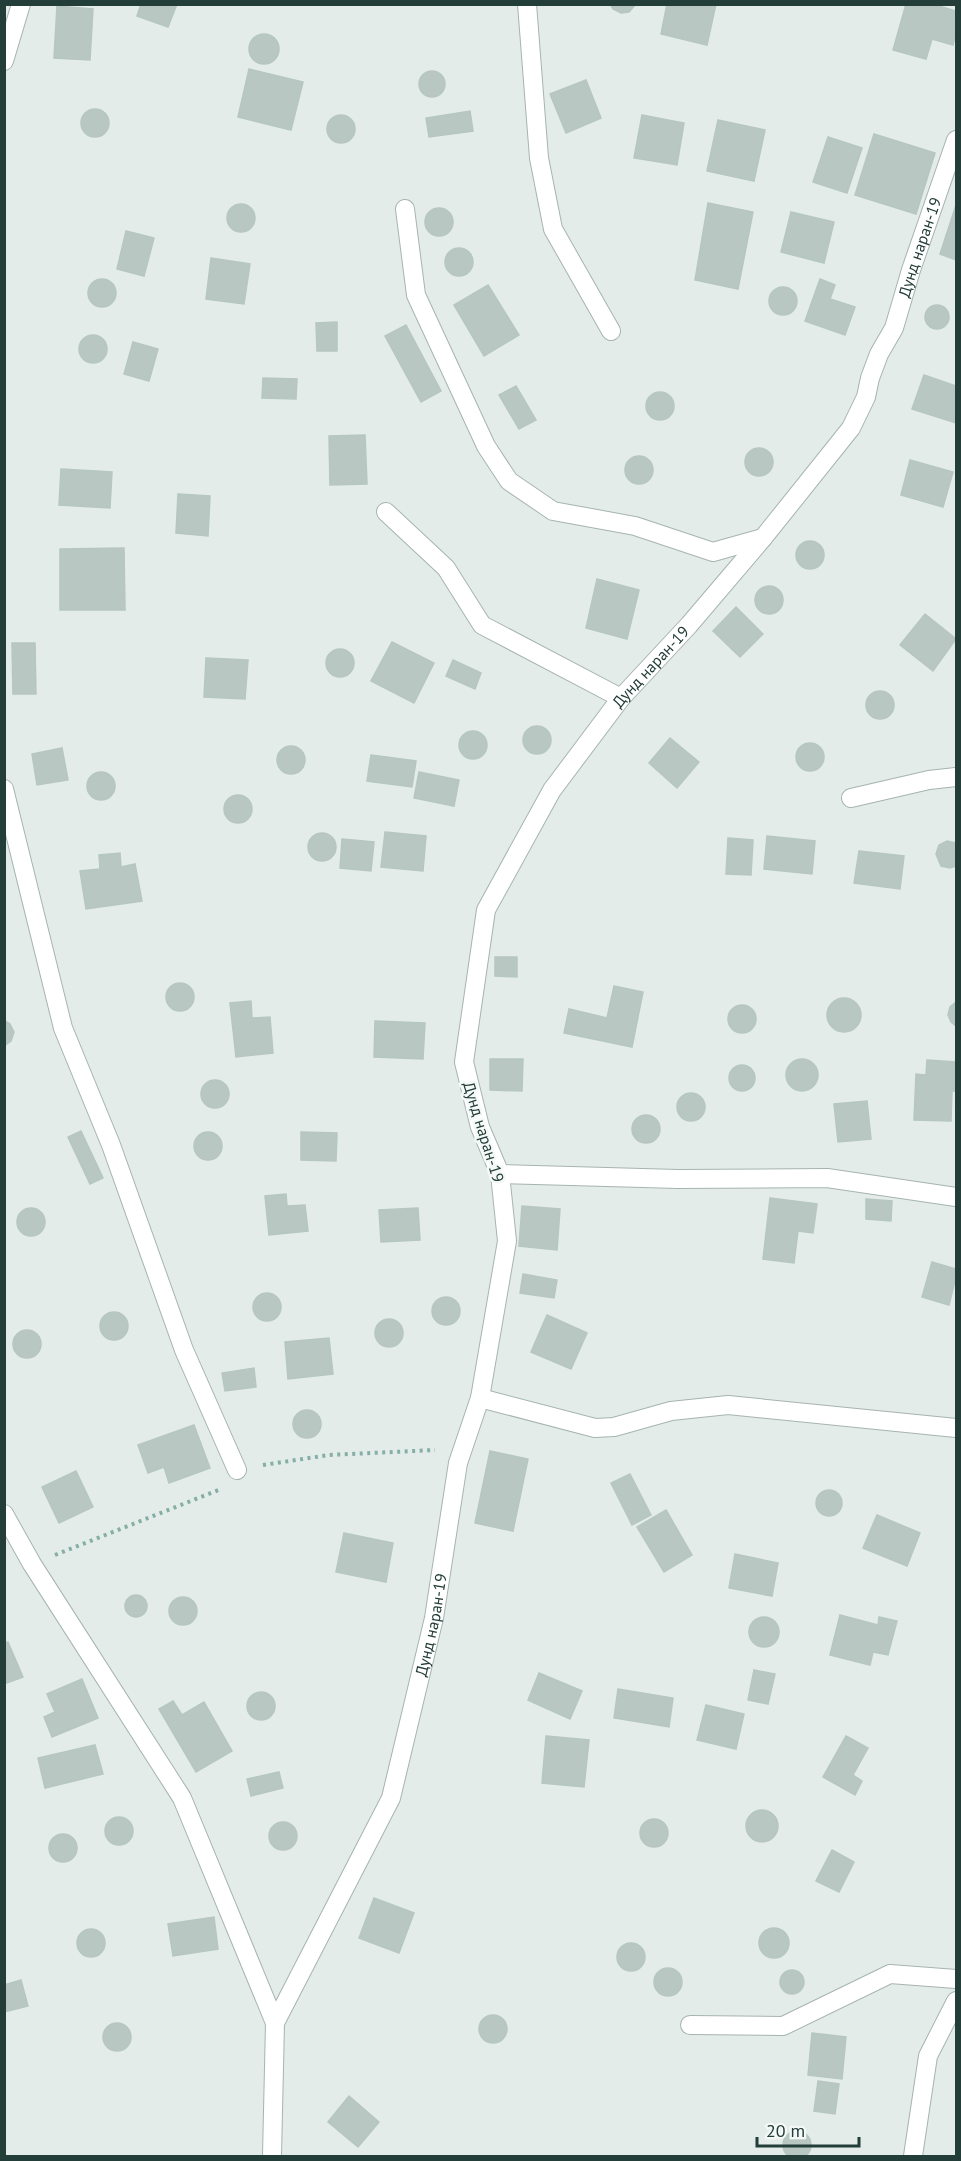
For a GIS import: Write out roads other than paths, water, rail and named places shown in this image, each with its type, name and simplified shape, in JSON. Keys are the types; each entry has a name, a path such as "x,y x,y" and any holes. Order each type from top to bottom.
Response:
{"street":[{"path":"4,61 21,4"},
{"path":"527,4 538,158 553,229 611,331"},
{"name":"Дунд наран-19","path":"272,2157 275,2023 391,1798 434,1618 458,1463 480,1398 507,1241 500,1174 480,1126 464,1062 486,910 552,790 621,698 690,625 851,428 866,397 879,354 894,328 911,270 957,140"},
{"path":"405,209 416,295 486,446 509,481 553,511 635,526 714,552 763,538"},
{"path":"387,512 446,568 482,625 621,698"},
{"path":"851,798 929,780 957,777"},
{"path":"4,789 63,1028 111,1145 184,1350 234,1477"},
{"path":"500,1174 678,1179 827,1178 957,1197"},
{"path":"480,1398 595,1428 614,1427 671,1411 728,1405 957,1428"},
{"path":"4,1514 32,1564 182,1798 275,2023"},
{"path":"690,2025 783,2026 890,1974 957,1978"},
{"path":"913,2157 928,2056 957,2001"}]}
